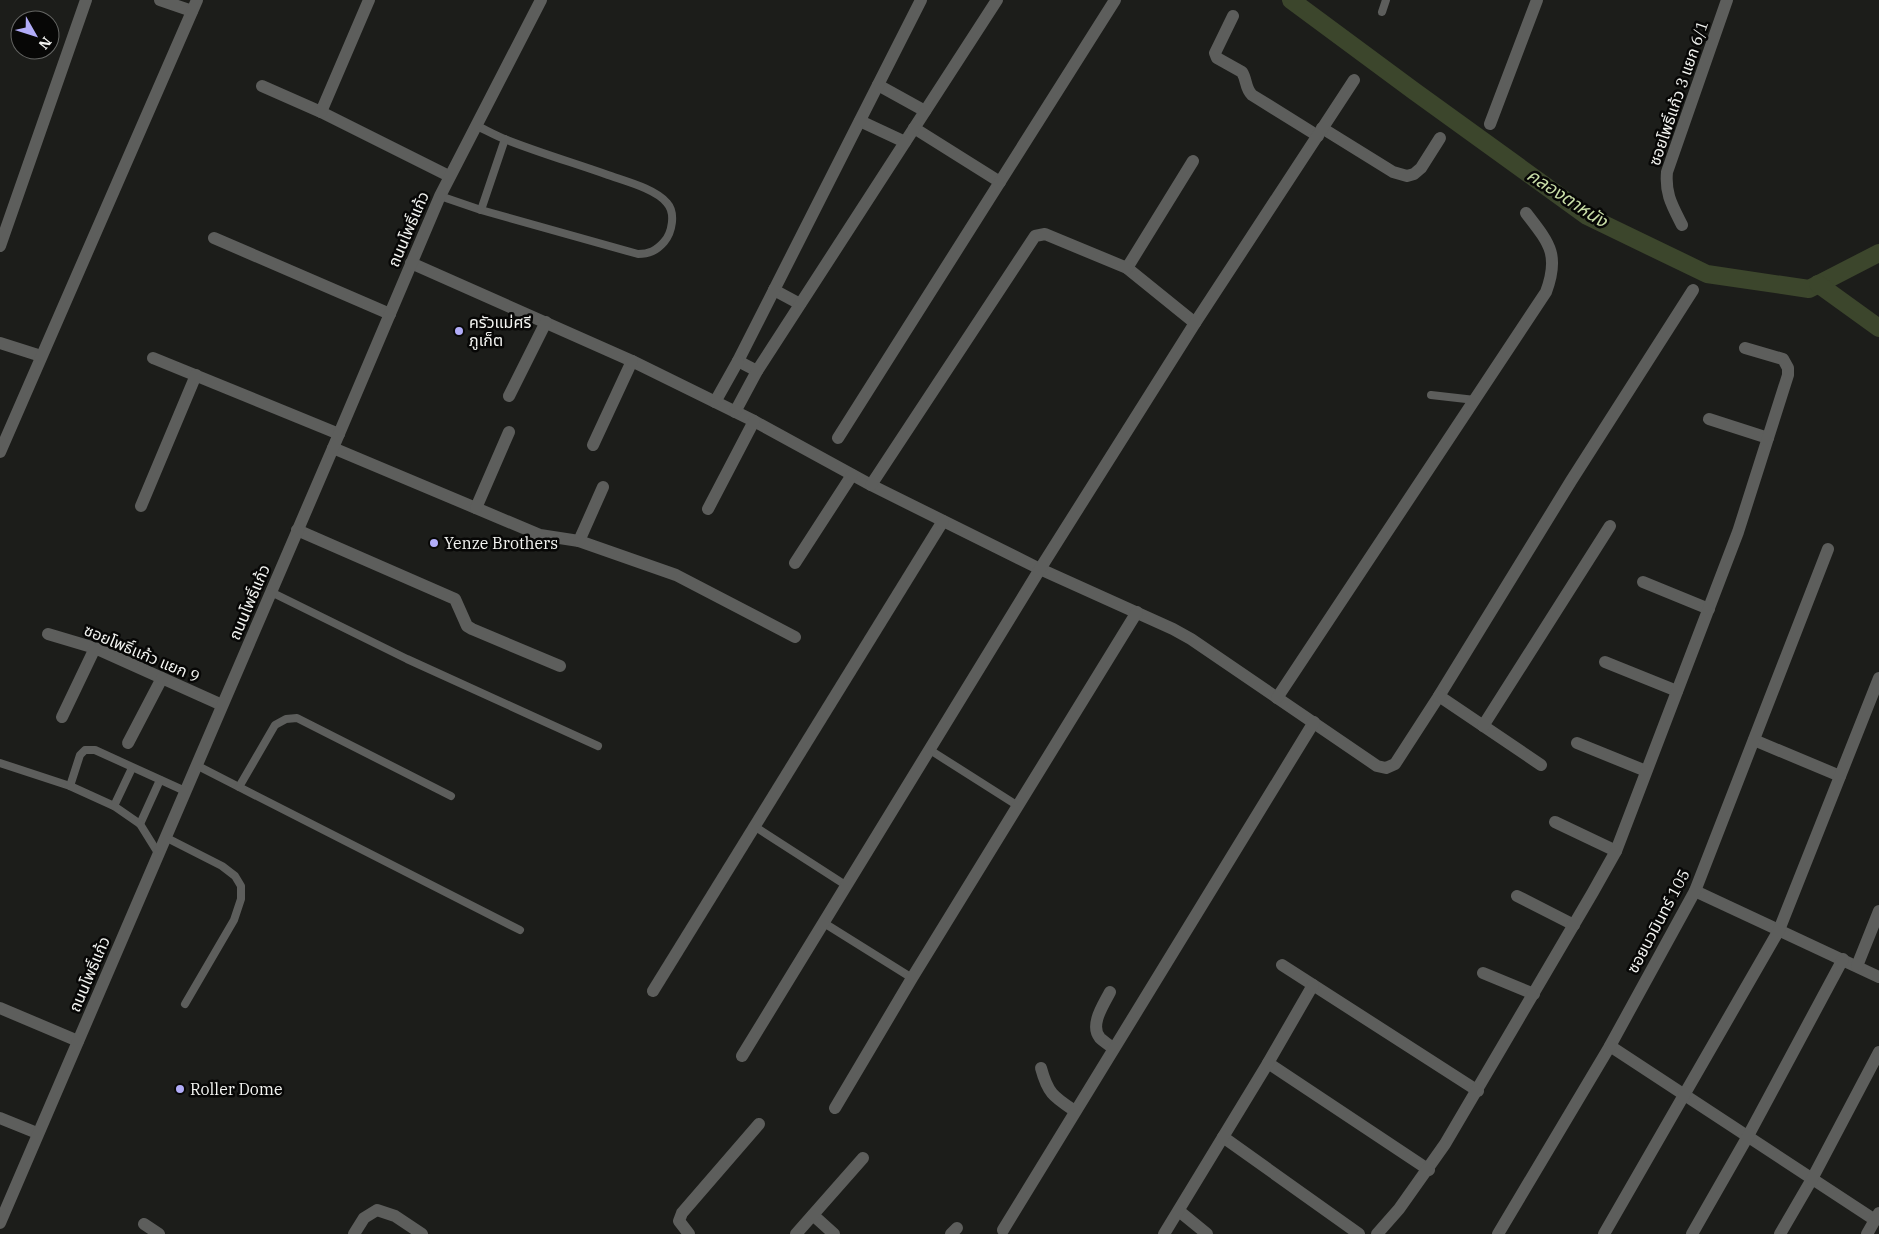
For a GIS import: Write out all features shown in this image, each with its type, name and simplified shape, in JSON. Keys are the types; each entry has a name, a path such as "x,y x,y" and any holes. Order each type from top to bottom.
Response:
{"street":[{"path":"0,246 86,0"},
{"path":"0,452 194,5 160,0"},
{"path":"321,112 369,0"},
{"name":"ถนนโพธิ์แก้ว","path":"0,1222 440,196 541,0"},
{"path":"715,402 738,361 921,0"},
{"path":"735,412 757,371 997,0"},
{"path":"838,438 1115,0"},
{"path":"1490,124 1537,0"},
{"name":"ซอยโพธิ์แก้ว 3 แยก 6/1","path":"1682,225 1668,196 1666,185 1667,172 1727,0"},
{"path":"1233,16 1215,53 1217,58 1242,72 1247,90 1252,95 1394,172 1407,176 1414,174 1421,168 1440,138"},
{"path":"742,1056 1040,569 1195,323 1354,80"},
{"path":"878,85 925,112"},
{"path":"262,86 321,112 449,176"},
{"path":"860,121 905,142"},
{"path":"914,128 1000,182"},
{"path":"1127,268 1193,161"},
{"path":"1276,698 1546,292 1551,278 1553,261 1551,246 1526,213"},
{"path":"871,485 1035,236 1045,234 1127,268 1195,323"},
{"path":"214,238 390,314"},
{"path":"411,263 632,361 754,421 852,475 943,521 1040,569 1137,612 1191,639 1377,766 1386,768 1394,764 1440,696 1571,481 1693,290"},
{"path":"774,290 800,304"},
{"path":"509,396 546,322"},
{"path":"0,343 41,356"},
{"path":"1377,1234 1429,1170 1478,1091 1616,851 1738,532 1788,376 1788,368 1783,359 1745,348"},
{"path":"153,358 339,434"},
{"path":"593,446 632,361"},
{"path":"738,361 757,371"},
{"path":"141,506 196,376"},
{"path":"1709,419 1768,438"},
{"path":"708,509 754,421"},
{"path":"476,508 509,432"},
{"path":"333,448 540,535 579,541 676,575 795,637"},
{"path":"795,563 852,475"},
{"path":"579,541 603,487"},
{"path":"653,991 943,521"},
{"path":"1483,726 1610,526"},
{"path":"297,530 455,599 467,626 472,630 560,666"},
{"name":"ซอยนวมินทร์ 105","path":"1498,1234 1610,1046 1695,892 1828,549"},
{"path":"1643,582 1709,609"},
{"path":"834,1108 1137,612"},
{"name":"ซอยโพธิ์เเก้ว แยก 9","path":"48,634 95,648 222,705"},
{"path":"62,717 95,648"},
{"path":"1605,662 1677,690"},
{"path":"128,743 162,678"},
{"path":"1604,1234 1779,930 1879,678"},
{"path":"1440,696 1542,765"},
{"path":"1003,1230 1314,722"},
{"path":"1754,740 1840,776"},
{"path":"1577,743 1646,771"},
{"path":"1556,822 1616,851"},
{"path":"1695,892 1879,977"},
{"path":"1517,896 1574,925"},
{"path":"1857,966 1879,911"},
{"path":"1692,1234 1748,1136 1843,960"},
{"path":"1282,965 1478,1091"},
{"path":"1483,973 1534,994"},
{"path":"1164,1234 1313,985"},
{"path":"1110,992 1096,1022 1095,1029 1099,1037 1113,1048"},
{"path":"0,1008 78,1040"},
{"path":"1610,1046 1812,1179 1877,1217 1868,1234"},
{"path":"1780,1234 1812,1179 1879,1052"},
{"path":"1268,1063 1429,1170"},
{"path":"1041,1068 1046,1086 1055,1098 1075,1111"},
{"path":"0,1118 37,1133"},
{"path":"689,1234 680,1222 682,1213 759,1124"},
{"path":"1223,1137 1359,1234"},
{"path":"796,1234 863,1158"},
{"path":"354,1234 364,1218 377,1210 395,1216 422,1234"},
{"path":"1179,1211 1207,1234"},
{"path":"812,1215 834,1234"},
{"path":"144,1224 159,1234"}],"lane":[{"path":"1382,12 1386,0"},
{"path":"440,196 480,210 638,254 649,254 658,249 666,240 671,226 672,214 668,203 660,196 636,185 505,139 475,125"},
{"path":"480,210 505,139"},
{"path":"1431,395 1475,400"},
{"path":"271,592 408,659 598,746"},
{"path":"239,787 275,725 286,719 296,718 451,796"},
{"path":"70,786 80,755 85,750 95,750 185,791"},
{"path":"930,750 1018,806"},
{"path":"0,763 70,786 114,806 140,824 158,853"},
{"path":"196,765 520,930"},
{"path":"114,806 132,768"},
{"path":"140,824 160,780"},
{"path":"754,826 847,886"},
{"path":"166,837 222,866 235,876 241,886 241,899 234,920 185,1004"},
{"path":"824,923 912,978"}],"waterway":[{"name":"คลองตาหนัง","path":"1291,0 1587,216 1707,274 1809,289 1879,253"},
{"path":"1818,284 1879,328"}],"place":[{"name":"ครัวแม่ศรี ภูเก็ต","path":"459,331"},
{"name":"Yenze Brothers","path":"434,543"},
{"name":"Roller Dome","path":"180,1089"}]}
